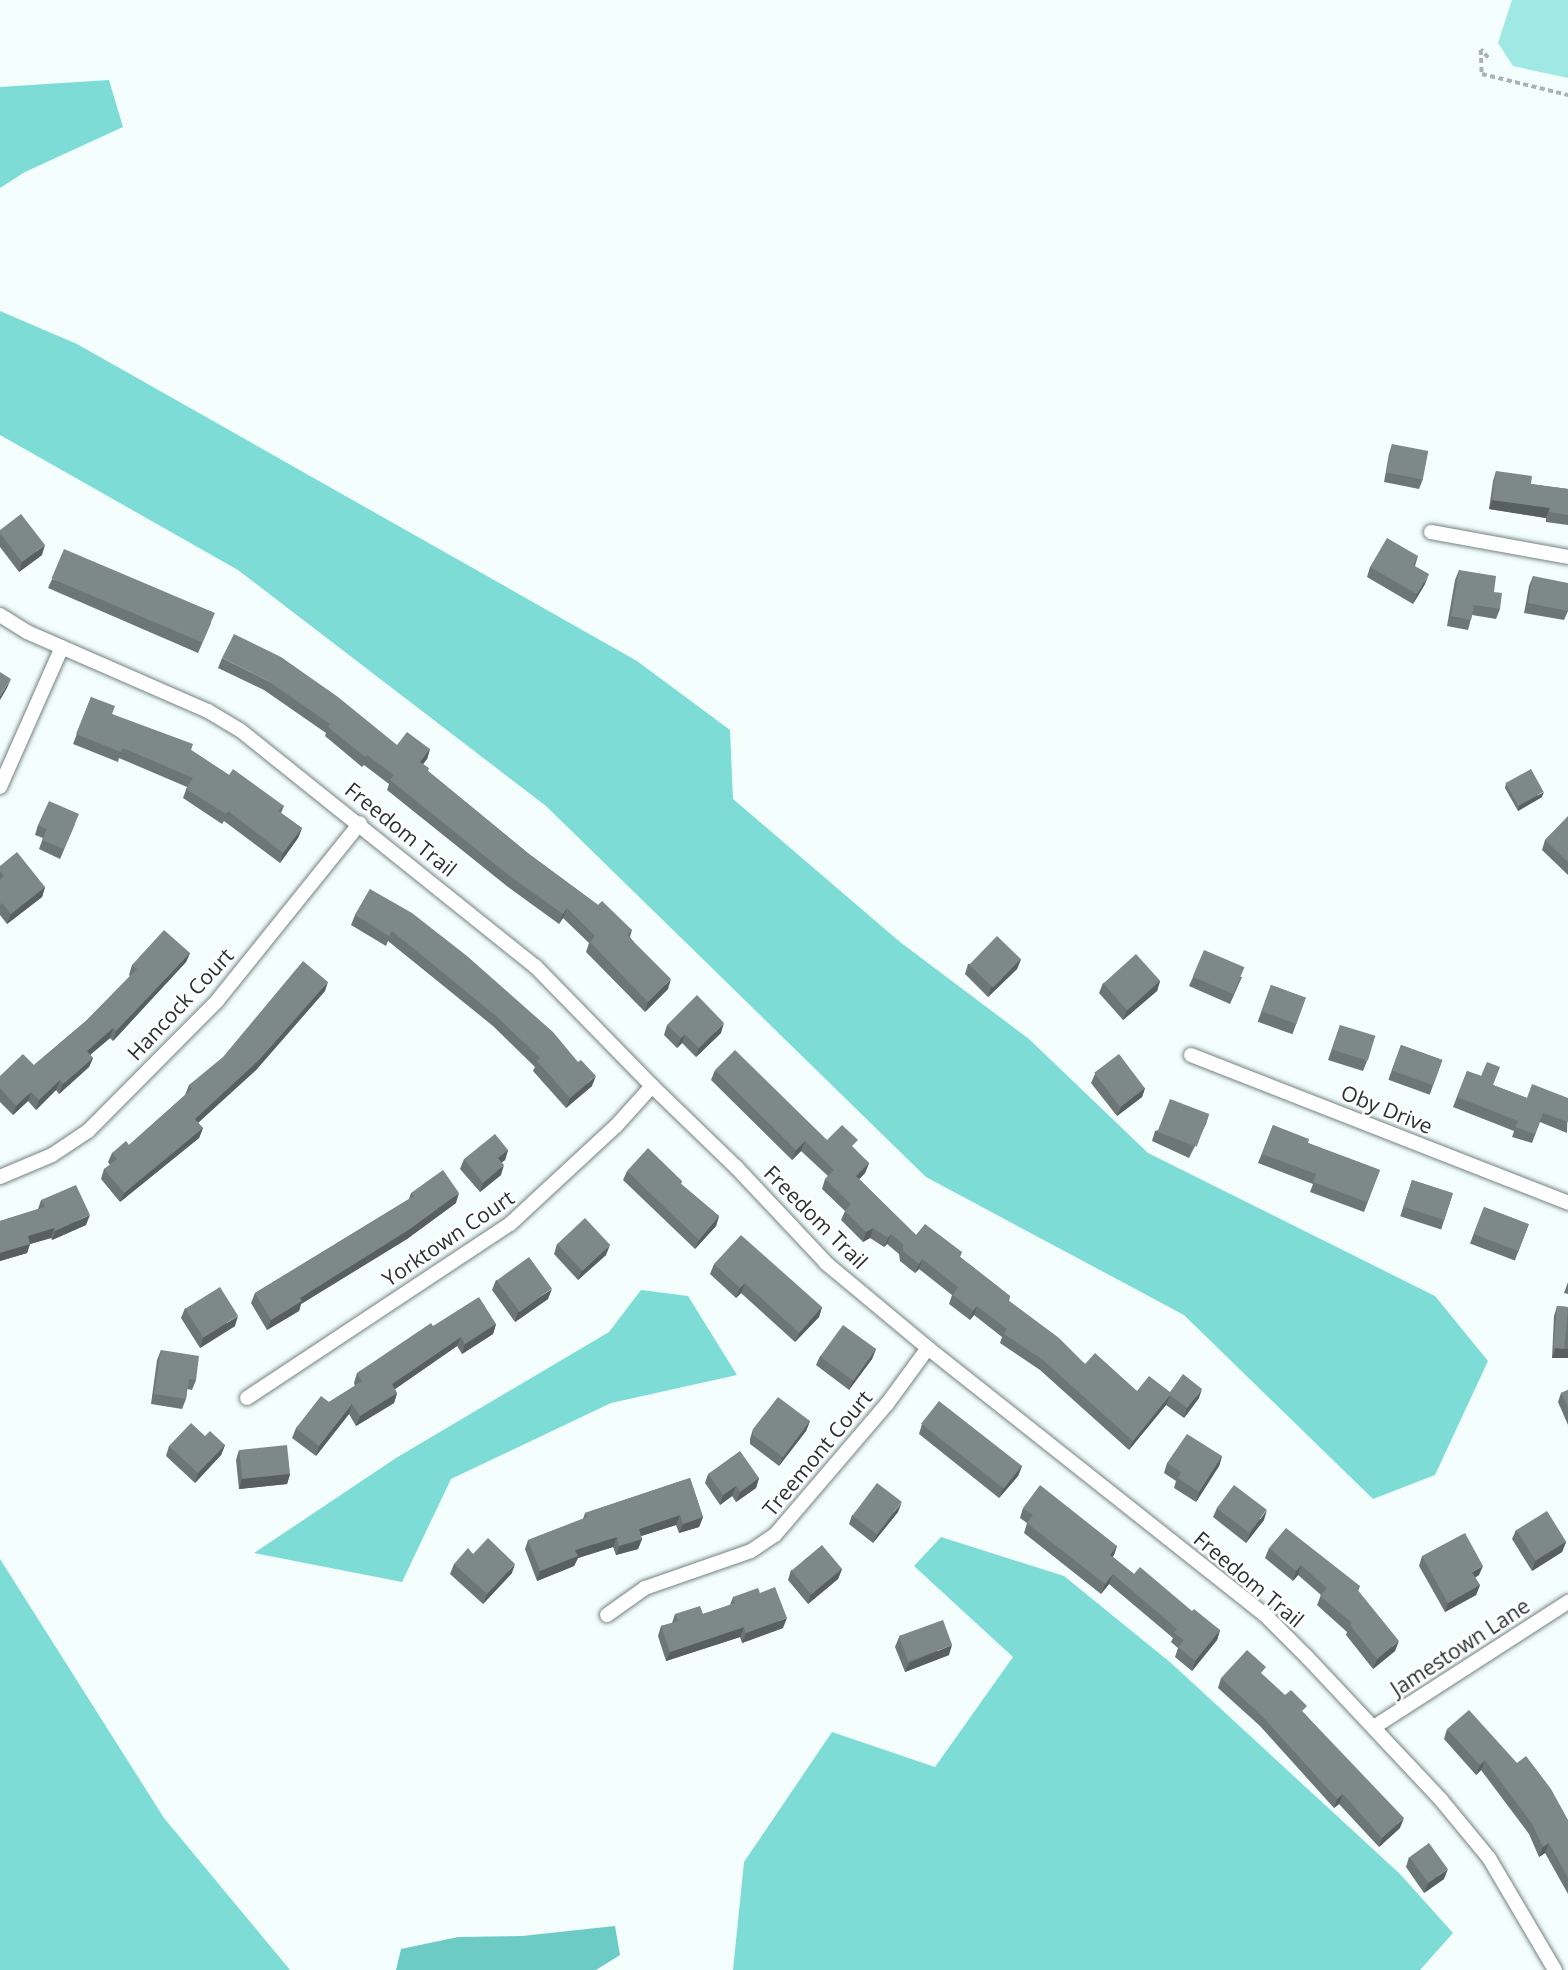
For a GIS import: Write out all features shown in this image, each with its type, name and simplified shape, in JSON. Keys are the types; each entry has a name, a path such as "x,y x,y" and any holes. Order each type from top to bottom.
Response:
{"street":[{"path":"1431,532 1568,557"},
{"name":"Freedom Trail","path":"0,615 62,648 208,711 240,730 536,965 827,1263 928,1348 1264,1614 1374,1727 1489,1858 1555,1970"},
{"path":"0,787 62,648"},
{"name":"Hancock Court","path":"0,1177 52,1155 88,1131 217,1001 360,823"},
{"name":"Oby Drive","path":"1191,1055 1568,1203"},
{"name":"Yorktown Court","path":"247,1398 510,1224 616,1126 652,1086"},
{"name":"Treemont Court","path":"607,1615 645,1588 751,1551 775,1535 887,1404 928,1348"},
{"name":"Jamestown Lane","path":"1374,1727 1568,1602"}],"path":[{"path":"1489,58 1481,50 1482,74 1568,95"}],"shaded area":[{"path":"1512,0 1568,0 1568,78 1513,66 1498,43"},
{"path":"109,80 123,127 25,172 0,188 0,87"},
{"path":"0,311 77,344 637,661 730,730 733,799 900,942 1029,1039 1148,1153 1435,1296 1488,1361 1435,1475 1373,1499 1184,1315 926,1177 546,806 238,570 0,435"},
{"path":"641,1290 688,1296 737,1375 611,1403 451,1479 402,1582 254,1553 396,1458 609,1332"},
{"path":"941,1537 1064,1576 1171,1663 1400,1874 1453,1933 1420,1970 733,1970 744,1862 832,1732 935,1767 1013,1657 914,1566"},
{"path":"0,1559 164,1818 290,1970 0,1970"},
{"path":"615,1926 620,1955 596,1970 396,1970 401,1949 458,1937 522,1936"}],"building":[{"path":"1392,444 1428,451 1423,480 1386,472"},
{"path":"1496,471 1532,476 1531,484 1568,489 1568,515 1549,512 1550,508 1492,500"},
{"path":"21,514 45,545 22,562 0,533 0,530"},
{"path":"1387,538 1418,556 1413,565 1429,574 1417,594 1370,567"},
{"path":"64,549 215,613 202,643 51,578"},
{"path":"1459,570 1496,576 1494,592 1502,593 1500,609 1474,605 1471,620 1451,616"},
{"path":"1533,576 1568,583 1568,611 1528,603"},
{"path":"234,634 281,657 338,697 397,745 407,732 430,749 420,762 429,768 428,771 529,854 598,905 602,901 632,930 627,935 671,979 648,1002 590,942 595,936 567,908 563,914 511,877 390,780 394,775 367,755 365,757 328,727 330,724 268,681 222,658"},
{"path":"0,672 11,679 0,696"},
{"path":"91,697 115,706 112,714 193,744 191,750 229,775 233,769 284,806 278,811 302,828 283,853 228,811 226,814 186,789 193,778 123,748 121,752 76,734"},
{"path":"1531,769 1544,792 1518,806 1506,783"},
{"path":"49,801 79,814 64,849 42,840 47,829 38,825"},
{"path":"1568,816 1568,862 1545,840"},
{"path":"17,852 45,887 11,914 2,903 0,905 0,880 4,876 0,866"},
{"path":"370,889 412,913 467,956 553,1032 578,1062 581,1060 596,1076 570,1098 537,1061 540,1058 496,1016 392,931 389,936 355,915"},
{"path":"164,930 190,953 116,1031 113,1028 87,1051 93,1058 63,1084 60,1080 39,1100 31,1092 16,1106 0,1088 0,1076 23,1054 34,1065 87,1020 137,969 132,965"},
{"path":"997,936 1021,959 993,988 969,965"},
{"path":"1204,950 1245,967 1233,994 1193,977"},
{"path":"1136,954 1160,981 1127,1010 1103,983"},
{"path":"303,961 328,982 259,1060 195,1119 203,1128 124,1193 104,1169 117,1159 112,1153 126,1141 129,1145 192,1089 189,1085 223,1057"},
{"path":"1271,985 1306,998 1296,1024 1261,1011"},
{"path":"697,995 724,1023 699,1048 685,1034 681,1038 667,1025"},
{"path":"1340,1025 1375,1036 1368,1061 1332,1050"},
{"path":"1401,1045 1442,1060 1433,1085 1392,1070"},
{"path":"735,1050 827,1140 842,1125 858,1140 852,1146 869,1163 856,1176 916,1235 925,1224 962,1252 959,1256 1010,1296 1008,1300 1059,1338 1085,1364 1095,1353 1137,1391 1149,1376 1170,1392 1183,1374 1202,1389 1187,1408 1170,1395 1133,1441 1043,1360 1004,1334 1007,1329 977,1306 973,1311 953,1295 958,1287 922,1259 919,1264 903,1251 903,1244 891,1234 888,1238 873,1228 866,1232 845,1211 851,1204 825,1179 834,1170 805,1141 796,1150 715,1070"},
{"path":"1119,1054 1145,1088 1120,1107 1094,1073"},
{"path":"1487,1062 1500,1067 1493,1085 1527,1098 1532,1084 1568,1098 1568,1122 1543,1113 1535,1134 1515,1127 1518,1121 1457,1097 1467,1071 1481,1076"},
{"path":"1170,1099 1209,1114 1197,1147 1157,1132"},
{"path":"1273,1125 1309,1139 1308,1143 1380,1170 1367,1202 1313,1182 1316,1174 1262,1154"},
{"path":"495,1134 508,1150 498,1158 504,1165 483,1183 464,1159"},
{"path":"648,1148 682,1181 680,1183 719,1216 699,1240 627,1171"},
{"path":"443,1170 459,1193 410,1229 300,1298 302,1301 271,1320 255,1293 414,1196 411,1193"},
{"path":"1412,1180 1453,1193 1444,1220 1403,1207"},
{"path":"76,1185 90,1215 55,1231 54,1228 28,1236 30,1244 0,1253 0,1221 45,1207 41,1200"},
{"path":"1484,1207 1529,1224 1518,1251 1474,1234"},
{"path":"585,1218 610,1245 582,1271 557,1244"},
{"path":"741,1235 822,1307 799,1333 745,1283 740,1288 714,1264"},
{"path":"529,1257 552,1289 520,1312 497,1281"},
{"path":"220,1287 238,1316 203,1338 185,1309"},
{"path":"479,1297 496,1324 465,1344 461,1337 392,1384 397,1393 360,1416 352,1404 319,1446 296,1428 321,1396 329,1402 362,1381 357,1373 431,1323 433,1326"},
{"path":"1557,1306 1568,1307 1564,1349 1553,1348"},
{"path":"843,1325 876,1349 853,1381 820,1357"},
{"path":"161,1350 199,1356 196,1380 189,1379 186,1399 154,1394"},
{"path":"1568,1390 1568,1407 1561,1393"},
{"path":"778,1397 810,1421 783,1457 753,1435 753,1429"},
{"path":"939,1401 1022,1466 1004,1488 921,1424"},
{"path":"191,1423 205,1436 210,1431 225,1445 198,1473 169,1446"},
{"path":"1187,1434 1222,1456 1199,1492 1178,1478 1181,1472 1167,1463"},
{"path":"287,1445 290,1474 242,1479 239,1450"},
{"path":"740,1451 759,1478 740,1492 736,1486 723,1495 708,1474"},
{"path":"690,1478 703,1517 683,1524 680,1515 639,1529 642,1539 619,1546 617,1537 575,1550 578,1556 540,1571 528,1540 587,1517 585,1513"},
{"path":"877,1483 902,1502 877,1534 852,1516"},
{"path":"1040,1485 1117,1546 1110,1555 1134,1574 1140,1567 1192,1611 1194,1609 1220,1630 1195,1661 1178,1647 1184,1640 1174,1633 1177,1629 1113,1574 1105,1584 1027,1523 1033,1515 1023,1508"},
{"path":"1234,1485 1267,1510 1249,1533 1217,1508"},
{"path":"1547,1511 1566,1542 1536,1561 1516,1530"},
{"path":"1286,1528 1360,1586 1357,1589 1399,1641 1377,1659 1350,1625 1352,1623 1320,1596 1327,1588 1301,1565 1296,1571 1269,1548"},
{"path":"1465,1533 1483,1566 1472,1572 1480,1585 1448,1603 1422,1556"},
{"path":"488,1538 515,1564 487,1594 454,1564 468,1548 473,1554"},
{"path":"822,1545 842,1569 811,1594 791,1571"},
{"path":"775,1587 787,1618 746,1633 744,1627 670,1652 661,1626 678,1621 675,1614 700,1606 703,1614 735,1603 733,1597 758,1588 760,1593"},
{"path":"943,1620 952,1645 908,1661 899,1636"},
{"path":"1247,1650 1266,1667 1261,1673 1285,1695 1291,1690 1307,1706 1302,1711 1404,1818 1382,1838 1343,1794 1337,1799 1263,1717 1221,1678"},
{"path":"1469,1710 1517,1763 1526,1756 1551,1789 1568,1820 1568,1878 1549,1843 1543,1847 1532,1824 1485,1760 1480,1765 1447,1729"},
{"path":"1429,1843 1448,1869 1428,1883 1410,1857"}]}
